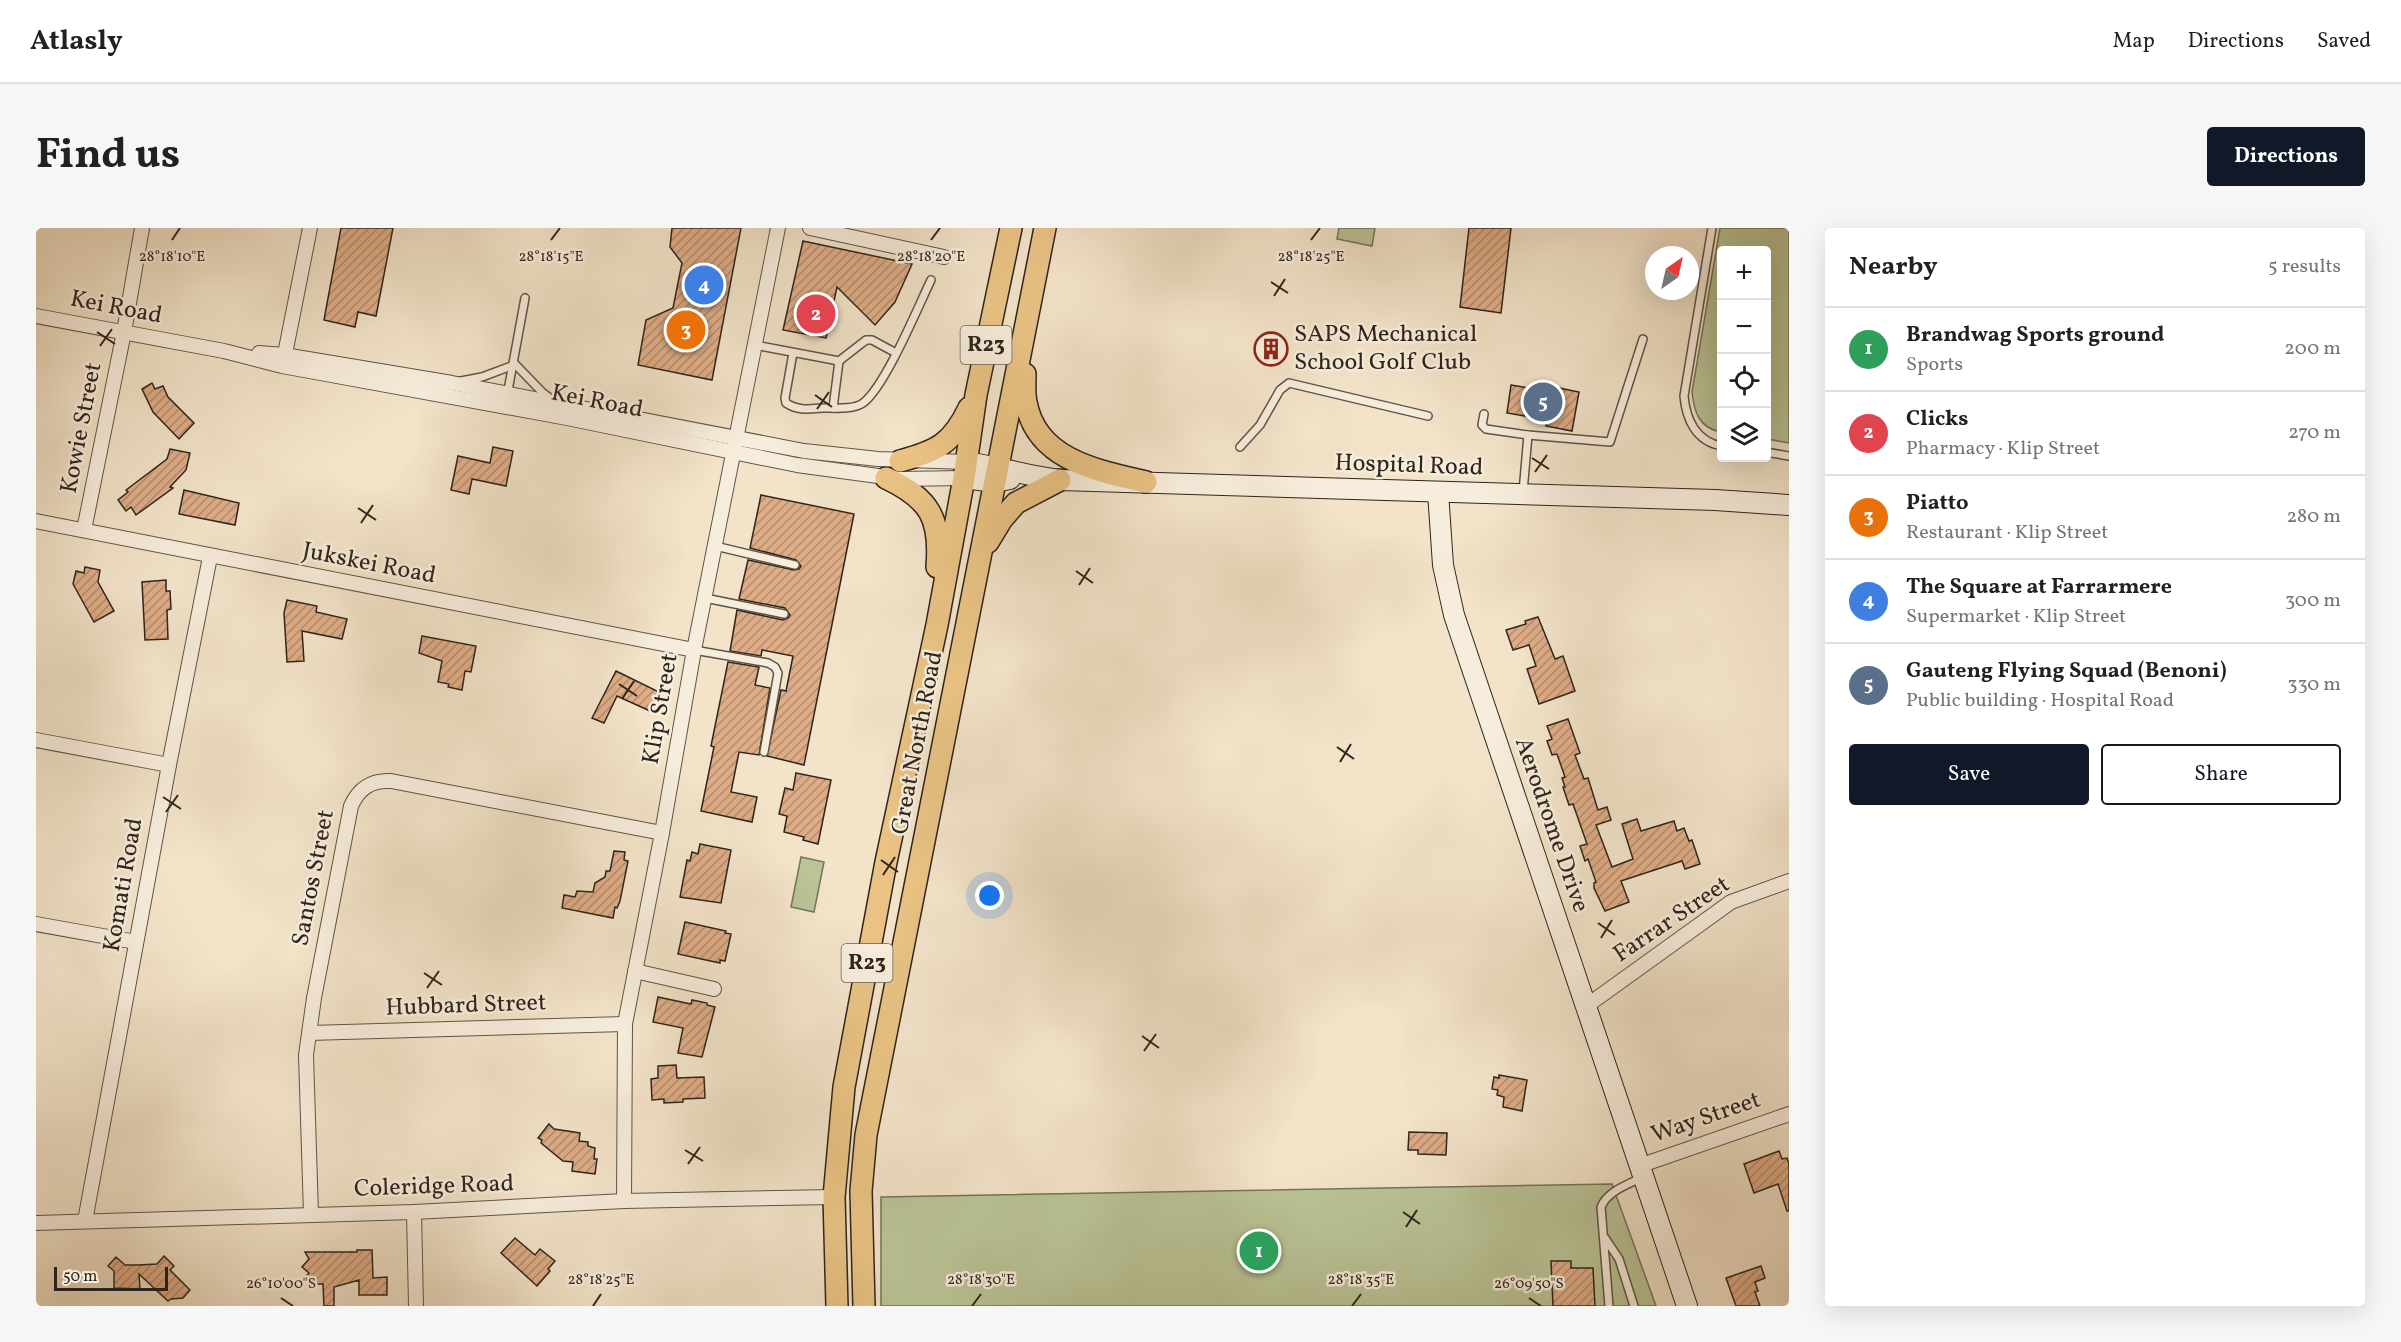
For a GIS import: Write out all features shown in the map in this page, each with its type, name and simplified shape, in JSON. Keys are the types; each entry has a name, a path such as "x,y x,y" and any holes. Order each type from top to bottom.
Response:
{"main road":[{"name":"Great North Road","path":"837,1306 834,1197 844,1087 886,862 937,624 976,395 1011,228"},
{"name":"Great North Road","path":"864,1306 861,1191 866,1135 1045,228"},
{"path":"1024,341 1026,403 1033,423 1044,438 1059,453 1079,465 1146,482"},
{"path":"900,461 930,453 953,437 976,395"},
{"path":"886,478 916,495 927,506 936,526 939,545 937,624"},
{"path":"981,552 1002,519 1016,503 1060,480"}],"street":[{"name":"Kowie Street","path":"84,530 124,332 142,228"},
{"path":"283,361 310,228"},
{"name":"Klip Street","path":"624,1201 625,1024 694,650 778,228"},
{"path":"810,228 944,257"},
{"name":"Kei Road","path":"36,316 506,401 736,446 900,461 965,470"},
{"name":"Kei Road","path":"283,361 452,383 506,401 557,403 830,471 886,478 965,470"},
{"name":"Hospital Road","path":"965,470 1060,480 1715,500 1789,505"},
{"name":"Aerodrome Drive","path":"1438,492 1443,565 1454,615 1687,1306"},
{"name":"Jukskei Road","path":"36,521 210,557 694,650"},
{"name":"Komati Road","path":"85,1221 169,765 210,557"},
{"path":"36,740 169,765"},
{"name":"Santos Street","path":"312,1214 305,1085 309,1033 351,806 357,794 367,785 379,780 391,781 662,833"},
{"name":"Farrar Street","path":"1586,1007 1731,902 1789,881"},
{"path":"36,924 136,942"},
{"path":"635,971 714,989"},
{"name":"Hubbard Street","path":"309,1033 625,1024"},
{"name":"Way Street","path":"1641,1171 1789,1114"},
{"name":"Coleridge Road","path":"36,1223 414,1212 624,1201 834,1197"},
{"path":"414,1212 416,1306"}],"lane":[{"path":"1712,228 1684,396 1685,413 1691,426 1702,438 1717,444"},
{"path":"793,352 786,403 798,410 852,407 863,403 876,389 896,353 931,280"},
{"path":"506,401 525,298"},
{"path":"1484,414 1482,425 1486,429 1610,442 1643,339"},
{"path":"833,408 839,361 866,340 872,340 896,353"},
{"path":"755,345 839,361"},
{"path":"452,383 482,376 514,364"},
{"path":"514,364 542,392 557,403"},
{"path":"1240,447 1260,425 1280,390 1289,383 1428,416"},
{"path":"1523,495 1528,435"},
{"path":"1771,453 1789,456"},
{"path":"715,546 795,564"},
{"path":"705,598 784,614"},
{"path":"694,650 768,663 775,667 778,673 764,752"},
{"path":"1609,1306 1600,1214 1602,1203 1641,1171"},
{"path":"1603,1236 1619,1259 1634,1306"}],"green space":[{"path":"1339,228 1375,228 1372,246 1337,239"},
{"path":"1720,228 1789,228 1789,443 1771,440 1771,246 1717,246 1717,431 1707,427 1699,418 1692,392"},
{"path":"801,857 824,862 814,912 791,907"},
{"path":"1612,1184 1656,1306 881,1306 881,1197"}],"building":[{"path":"341,228 393,228 376,316 358,312 355,327 324,320"},
{"path":"672,228 741,228 712,380 638,365 646,320 673,308 682,263 670,247"},
{"path":"1469,228 1511,228 1501,313 1460,307"},
{"path":"803,241 912,264 895,302 875,325 837,287 826,338 783,330"},
{"name":"SAPS Mechanical School Golf Club","path":"1261,337 1286,342 1282,361 1257,356"},
{"path":"152,383 155,389 163,386 168,397 194,423 179,439 153,412 142,389"},
{"path":"1511,385 1553,392 1554,387 1579,392 1572,431 1546,426 1547,420 1507,413"},
{"path":"493,447 513,451 506,486 472,479 469,494 451,490 458,456 490,463"},
{"path":"170,449 190,453 186,470 170,487 173,488 136,515 131,507 126,511 118,500 128,492 126,490 167,459"},
{"path":"184,490 239,503 235,525 179,514"},
{"path":"761,495 854,514 804,765 767,756 781,690 786,691 793,656 762,650 761,656 730,651 737,610 783,620 790,615 785,608 739,599 748,560 794,570 801,566 796,560 750,548"},
{"path":"85,567 100,570 98,582 114,611 94,622 73,584 76,571 84,573"},
{"path":"166,580 166,591 170,591 171,609 167,610 168,639 145,640 142,582"},
{"path":"287,600 317,606 316,612 347,619 342,639 302,631 304,661 287,662 284,613"},
{"path":"1538,617 1555,659 1563,656 1575,691 1539,704 1527,669 1536,666 1529,645 1513,650 1506,630 1526,624 1525,621"},
{"path":"422,636 476,646 471,672 465,671 462,690 438,682 442,661 419,653"},
{"path":"728,662 759,667 755,685 770,688 759,755 739,752 731,792 757,797 752,822 701,811"},
{"path":"616,671 659,692 650,711 617,696 604,723 592,718"},
{"path":"1568,719 1580,753 1575,755 1584,779 1588,778 1598,810 1607,807 1611,820 1596,825 1612,867 1633,859 1622,824 1637,819 1641,831 1674,821 1677,831 1684,828 1689,841 1692,840 1700,864 1685,869 1682,861 1621,881 1629,902 1605,911 1594,888 1596,882 1588,859 1585,861 1580,846 1587,844 1573,804 1569,805 1563,787 1565,787 1562,778 1565,777 1557,754 1552,755 1547,741 1552,739 1547,726"},
{"path":"796,773 831,780 818,844 803,840 804,837 784,832 787,816 779,814 785,788 793,790"},
{"path":"700,844 731,850 721,903 680,897 687,860 690,861 692,852 698,854"},
{"path":"614,851 625,852 624,860 628,861 620,901 617,908 615,907 613,918 562,908 564,895 575,897 577,891 593,892 595,883 605,877 606,871 610,871"},
{"path":"685,922 731,934 725,961 720,960 720,963 678,954"},
{"path":"658,997 691,1004 692,1000 715,1007 702,1057 678,1053 683,1028 653,1022"},
{"path":"676,1065 677,1078 704,1077 705,1098 664,1103 664,1099 652,1100 651,1079 658,1078 658,1066"},
{"path":"1499,1075 1527,1080 1522,1111 1503,1107 1504,1097 1497,1095 1498,1090 1492,1089 1494,1077 1499,1078"},
{"path":"549,1124 554,1129 580,1133 579,1141 588,1142 588,1146 595,1148 594,1159 597,1159 595,1174 572,1171 573,1162 563,1161 541,1143 542,1140 538,1138"},
{"path":"1409,1132 1447,1133 1446,1155 1418,1154 1418,1150 1408,1150"},
{"path":"1779,1151 1782,1159 1787,1158 1789,1164 1789,1211 1787,1211 1778,1184 1754,1193 1744,1164"},
{"path":"515,1238 535,1255 540,1249 555,1261 537,1286 501,1253"},
{"path":"357,1250 372,1250 373,1278 387,1277 387,1295 359,1295 359,1280 334,1287 334,1306 324,1306 323,1284 315,1284 306,1276 309,1273 302,1267 309,1259 305,1252 357,1252"},
{"path":"164,1256 174,1266 170,1270 190,1290 183,1298 168,1301 139,1274 140,1289 114,1288 114,1271 108,1266 116,1257 125,1265 138,1265 157,1264"},
{"path":"1551,1261 1571,1261 1571,1268 1593,1268 1595,1306 1553,1306"},
{"path":"1761,1266 1765,1278 1755,1282 1758,1291 1755,1292 1760,1306 1736,1306 1726,1278"}],"place":[{"name":"The Square at Farrarmere","path":"704,285"},
{"name":"Clicks","path":"816,314"},
{"name":"Piatto","path":"686,330"},
{"name":"SAPS Mechanical School Golf Club","path":"1271,349"},
{"name":"Gauteng Flying Squad (Benoni)","path":"1543,402"},
{"name":"Brandwag Sports ground","path":"1259,1251"}]}
